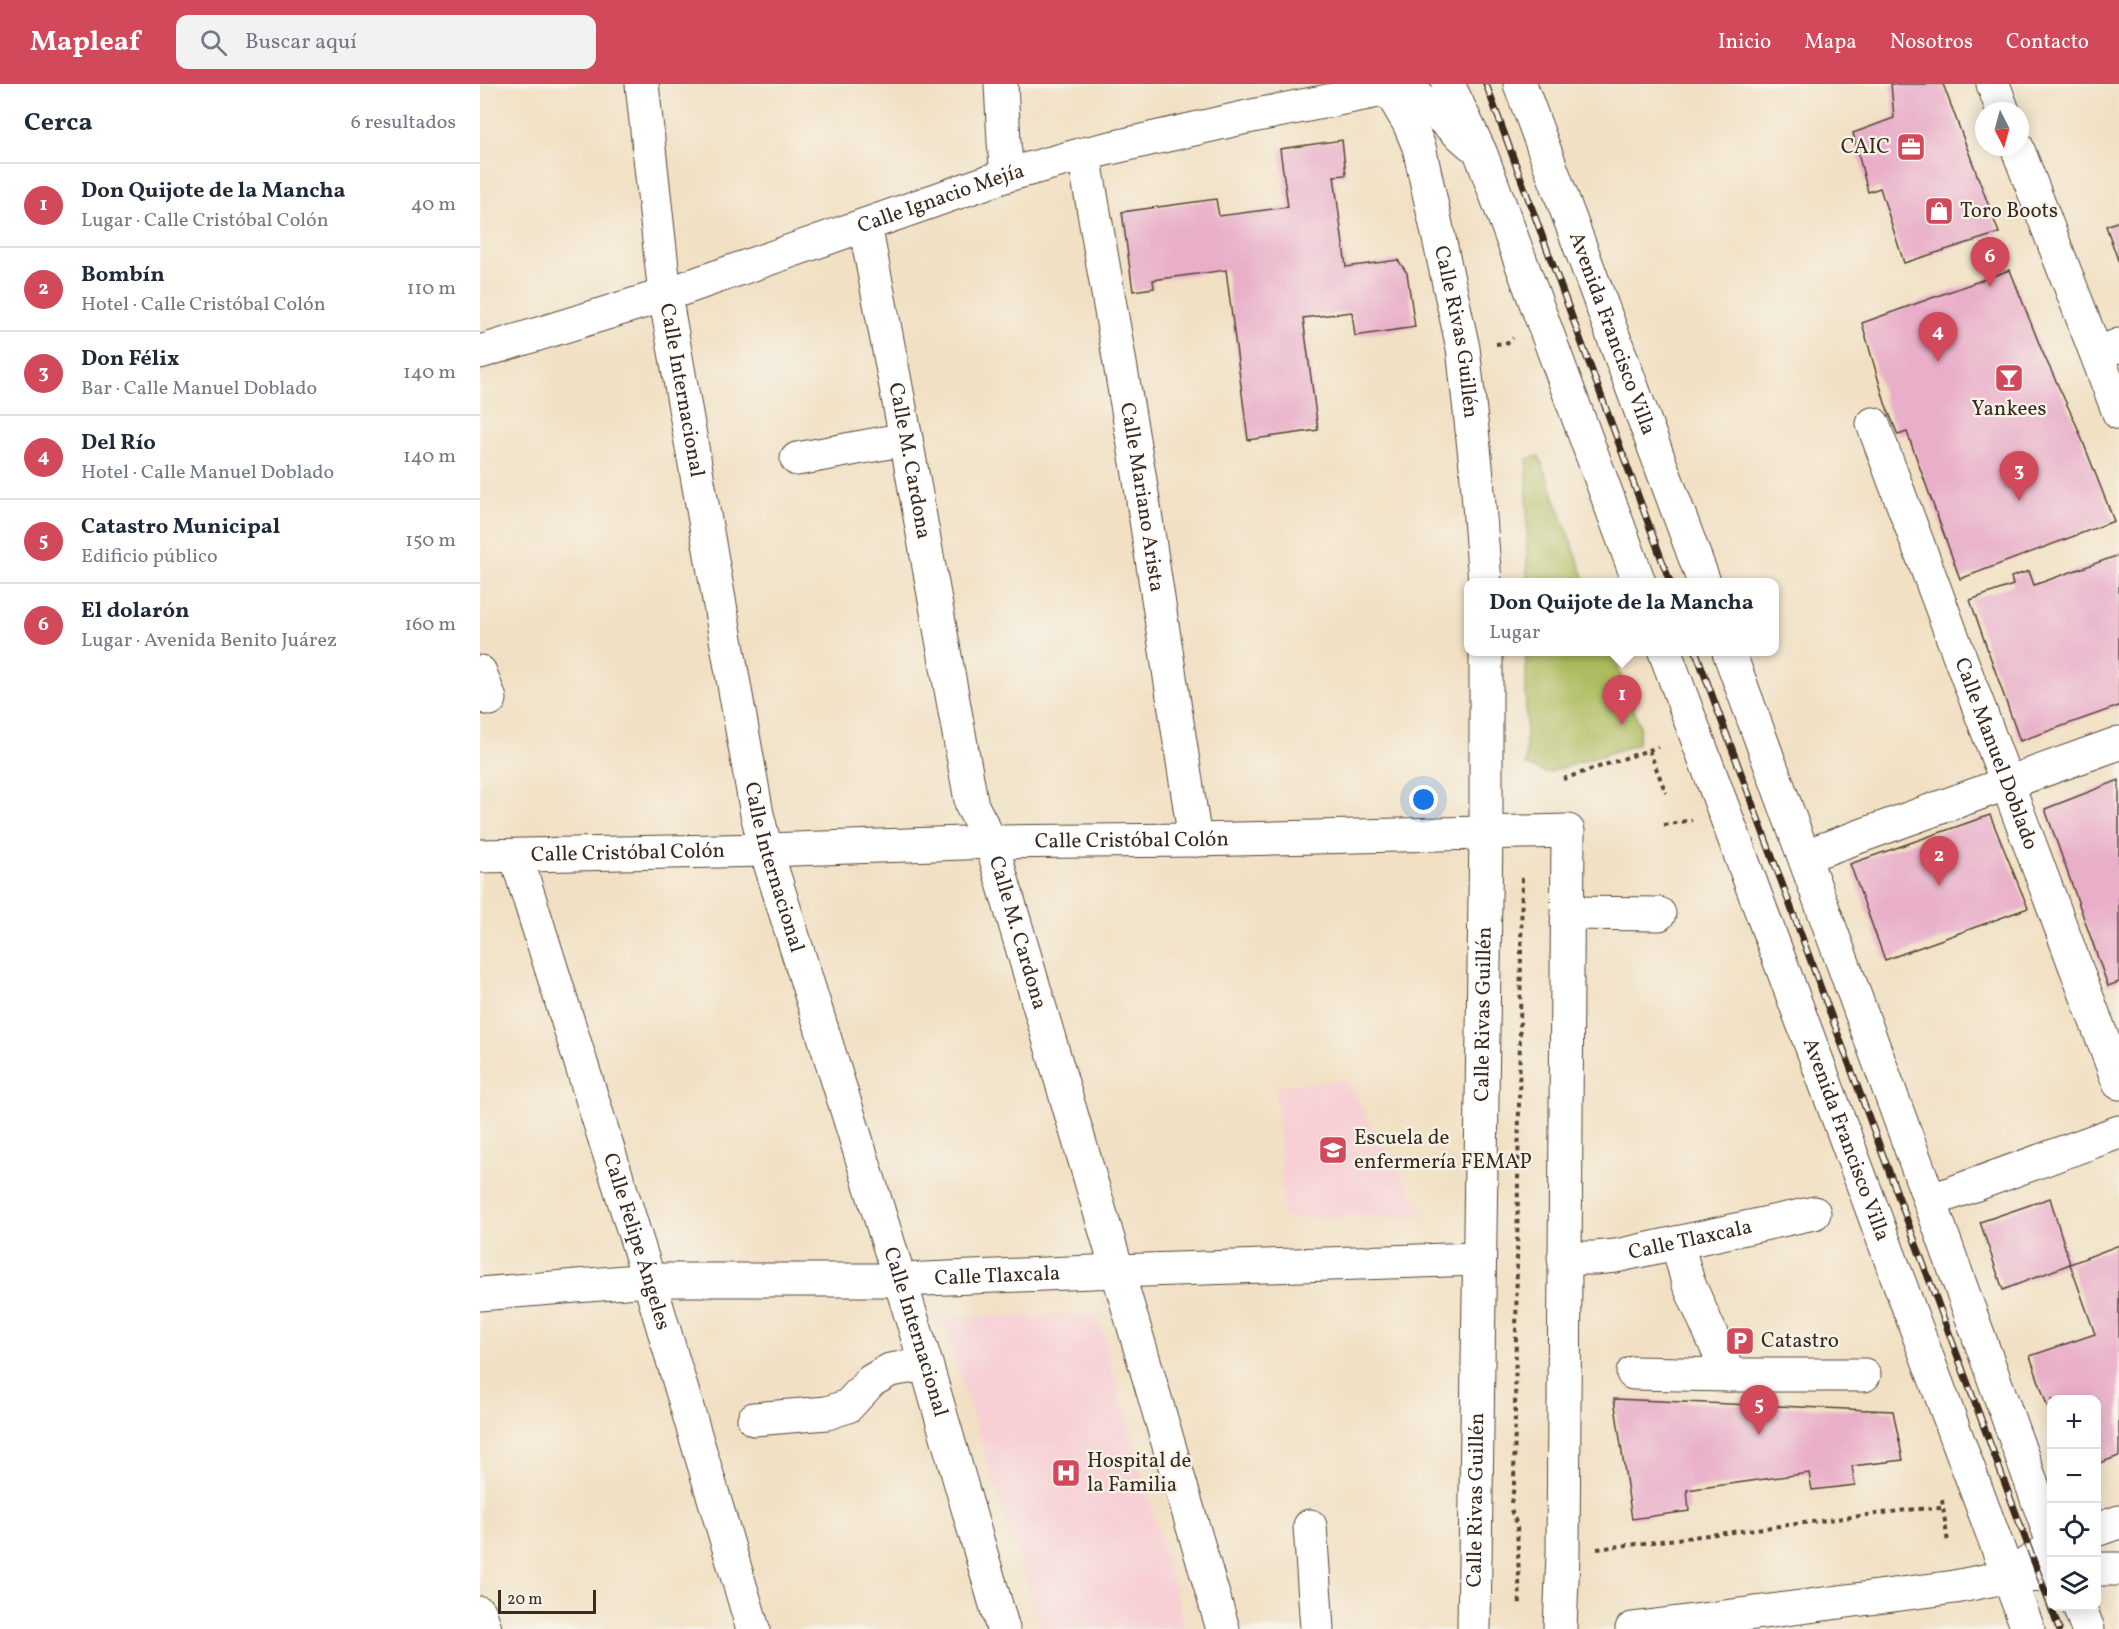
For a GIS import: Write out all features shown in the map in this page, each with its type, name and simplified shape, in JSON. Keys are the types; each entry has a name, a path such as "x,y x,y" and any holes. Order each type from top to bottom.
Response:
{"street":[{"name":"Calle Internacional","path":"642,84 665,295 757,814 766,850 901,1280 1003,1629"},
{"path":"1001,84 1007,174"},
{"path":"1448,84 1481,154 1639,578"},
{"name":"Avenida Francisco Villa","path":"1520,84 1703,578"},
{"path":"1993,84 2000,102"},
{"name":"Calle Ignacio Mejía","path":"480,352 665,295 1007,174 1247,117 1401,85"},
{"path":"1401,85 1418,97 1481,154"},
{"name":"Calle Rivas Guillén","path":"1401,85 1409,123 1419,147 1463,348 1475,456 1485,578"},
{"name":"Calle Mariano Arista","path":"1084,154 1139,474 1195,840"},
{"path":"2021,156 2108,349 2119,413"},
{"name":"Calle M. Cardona","path":"865,225 972,806 991,842 1223,1629"},
{"name":"Calle Manuel Doblado","path":"1873,424 2119,1083"},
{"path":"797,459 906,439"},
{"name":"Calle Rivas Guillén","path":"1474,1629 1486,833 1486,656"},
{"name":"Avenida Francisco Villa","path":"1667,656 2028,1629"},
{"path":"1731,656 2047,1526"},
{"path":"1804,856 2119,743"},
{"name":"Calle Cristóbal Colón","path":"480,856 766,850 991,842 1195,840 1568,831 1567,913"},
{"name":"Calle Felipe Ángeles","path":"516,856 649,1280 753,1629"},
{"path":"1560,1629 1563,1554 1567,913 1659,914"},
{"path":"1930,1201 2119,1132"},
{"name":"Calle Tlaxcala","path":"1564,1258 1616,1256 1814,1213"},
{"path":"1677,1243 1688,1282 1729,1375"},
{"name":"Calle Tlaxcala","path":"480,1294 649,1280 901,1280 1478,1259"},
{"path":"754,1419 827,1413 848,1406 870,1381 890,1370 926,1364"},
{"path":"1633,1373 1864,1375"},
{"path":"2101,1529 2119,1522"},
{"path":"1310,1526 1317,1629"},
{"path":"2009,1576 2047,1550"},
{"path":"2101,1569 2119,1569"},
{"path":"1632,1629 1955,1587 2009,1576 2047,1575"},
{"path":"2081,1611 2088,1629"},
{"path":"480,1613 484,1629"}],"path":[{"path":"1563,779 1658,747"},
{"path":"1649,750 1666,793"},
{"path":"1664,825 1696,819"},
{"path":"1520,1607 1517,1525 1510,1505 1514,1487 1522,874"},
{"path":"1563,1554 1915,1509 1944,1508"}],"shaded area":[{"name":"Escuela de enfermería FEMAP","path":"1345,1080 1425,1215 1284,1218 1276,1086"},
{"name":"Hospital de la Familia","path":"1097,1314 1185,1628 1041,1629 941,1317"}],"green space":[{"path":"1539,456 1585,578 1527,578 1527,459"},
{"path":"1526,656 1614,656 1640,726 1638,744 1546,773 1526,765"}],"building":[{"path":"1891,84 1943,84 1999,233 1904,263 1880,188 1868,192 1853,133 1894,118"},
{"path":"1342,140 1346,175 1334,176 1346,267 1398,260 1407,273 1415,327 1355,336 1352,312 1303,318 1318,430 1248,440 1226,270 1153,280 1154,288 1133,291 1122,212 1216,199 1219,216 1288,207 1280,149"},
{"path":"2119,221 2119,263 2106,226"},
{"path":"2010,270 2042,351 2076,424 2114,521 1960,579 1907,432 1898,435 1885,403 1862,323"},
{"path":"2119,555 2119,706 2020,741 1970,600 2013,585 2011,577 2029,571 2034,585"},
{"path":"2119,780 2119,982 2108,986 2045,809"},
{"path":"1990,815 2028,908 1885,960 1850,864"},
{"path":"2050,1198 2070,1264 2003,1290 1980,1222"},
{"path":"2119,1245 2119,1456 2101,1463 2101,1395 2047,1395 2047,1405 2030,1356 2095,1334 2070,1264"},
{"path":"1614,1399 1893,1411 1903,1460 1852,1466 1855,1485 1812,1490 1809,1473 1687,1490 1689,1511 1632,1519"}],"railway":[{"path":"1486,84 1669,578"},
{"path":"1697,656 2059,1629"}],"place":[{"name":"CAIC","path":"1911,147"},
{"name":"Toro Boots","path":"1939,211"},
{"name":"El dolarón","path":"1990,287"},
{"name":"Del Río","path":"1938,362"},
{"name":"Yankees","path":"2009,378"},
{"name":"Don Félix","path":"2019,501"},
{"name":"Don Quijote de la Mancha","path":"1622,725"},
{"name":"Bombín","path":"1939,886"},
{"name":"Escuela de enfermería FEMAP","path":"1333,1150"},
{"name":"Catastro","path":"1740,1341"},
{"name":"Catastro Municipal","path":"1759,1435"},
{"name":"Hospital de la Familia","path":"1066,1473"}]}
